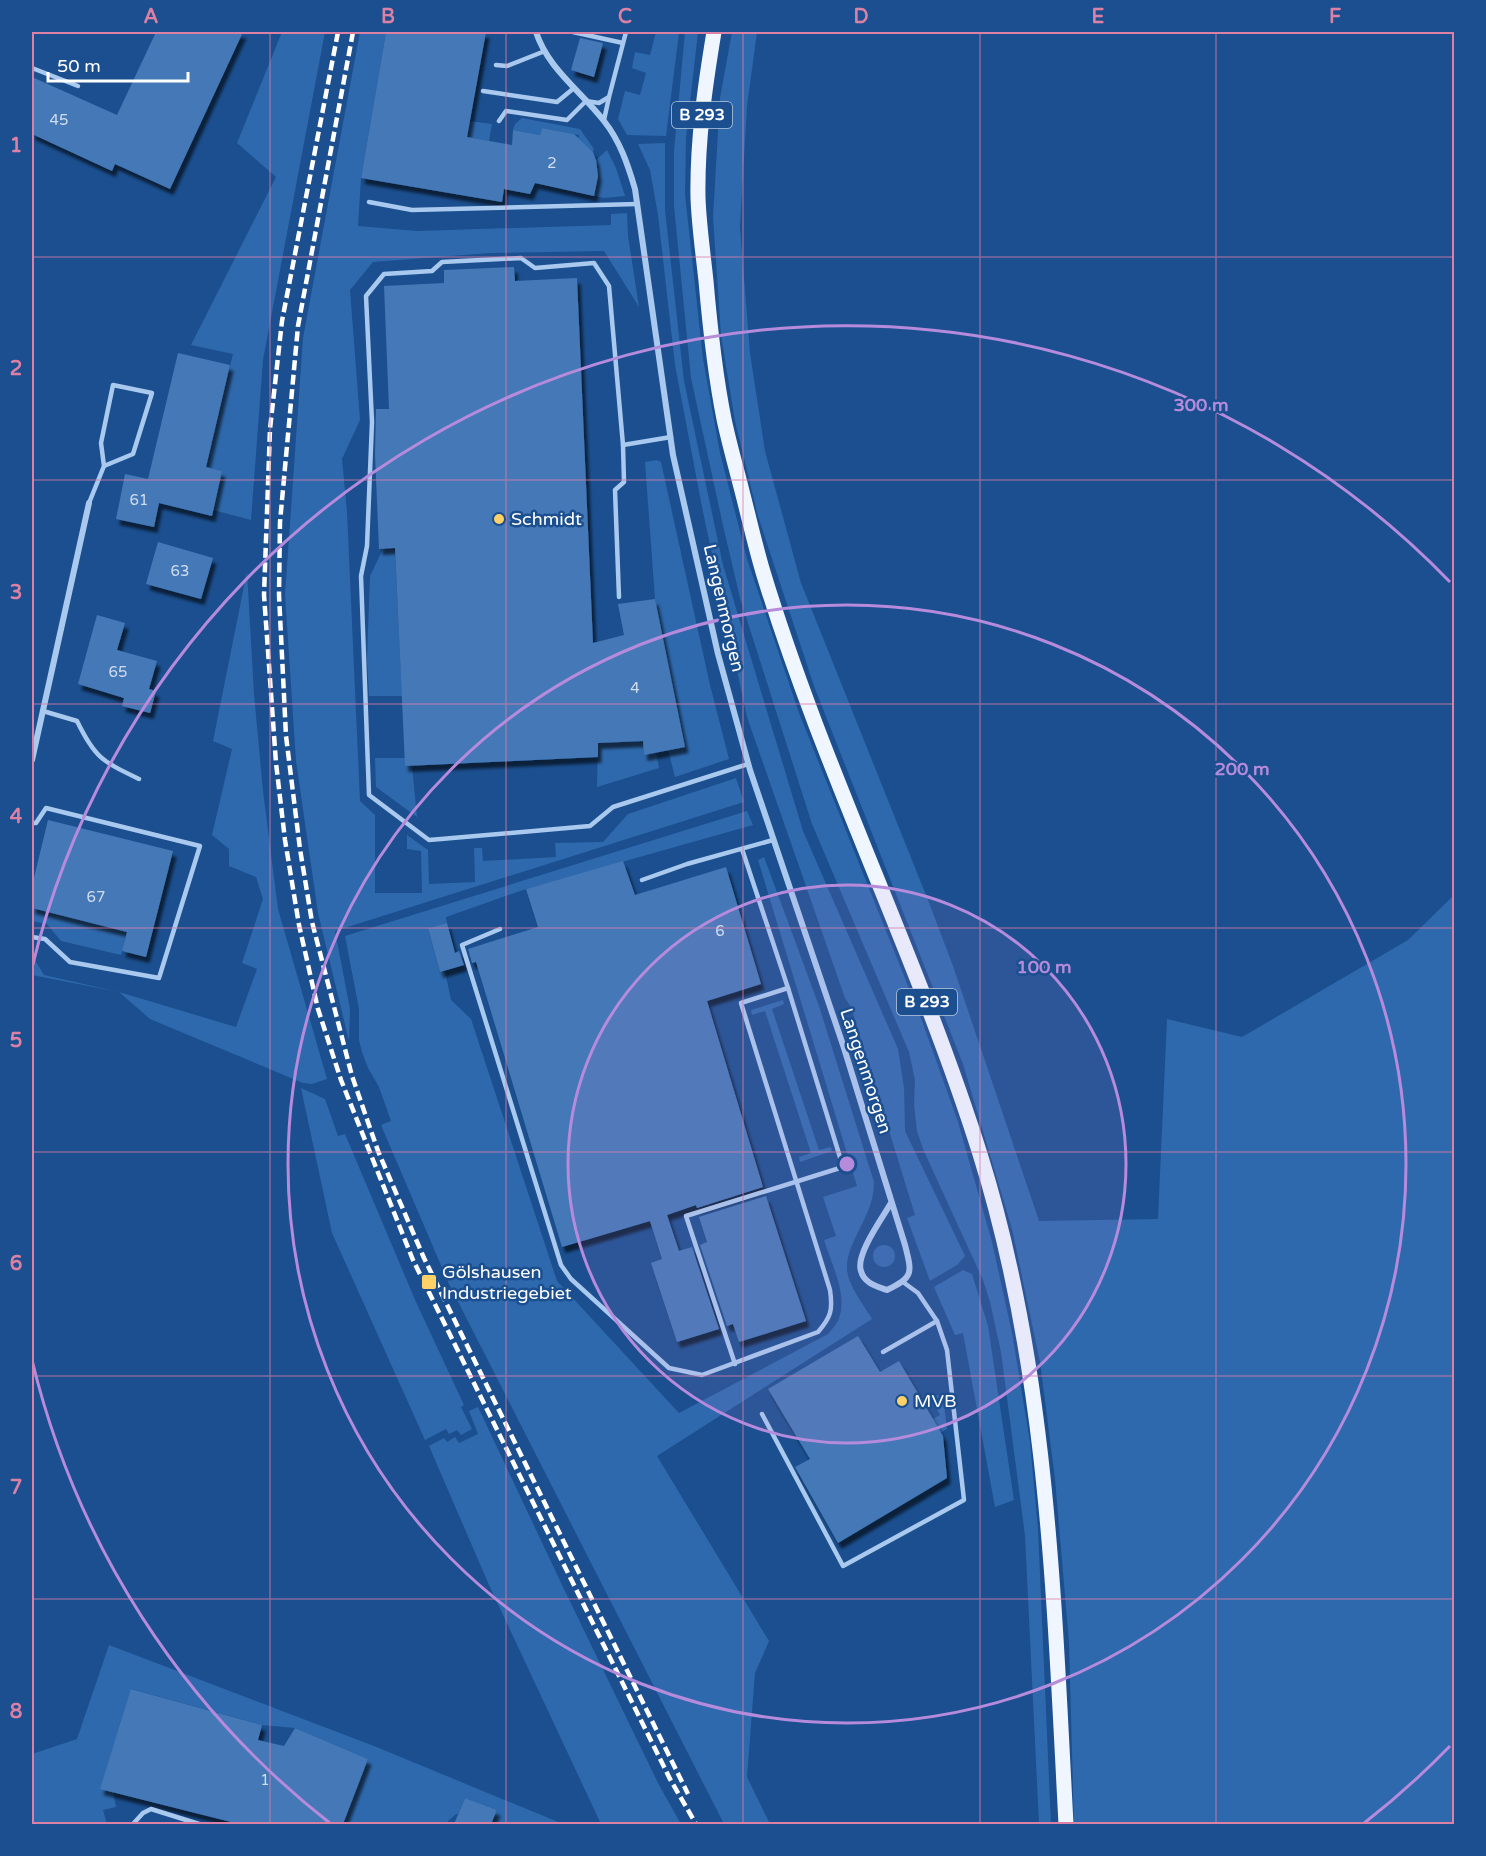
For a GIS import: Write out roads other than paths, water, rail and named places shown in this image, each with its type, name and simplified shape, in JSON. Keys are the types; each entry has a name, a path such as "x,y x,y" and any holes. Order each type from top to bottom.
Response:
{"main road":[{"name":"B 293","path":"714,32 705,84 698,200 710,325 724,417 763,570 787,643 830,761 936,1024 981,1157 1002,1234 1026,1344 1042,1457 1056,1642 1066,1824"}],"street":[{"name":"Langenmorgen","path":"536,32 553,65 604,120 616,139 635,189 670,437 718,654 748,764 844,1048 911,1269 909,1276 903,1282"},
{"path":"32,760 89,503"},
{"path":"891,1203 864,1250 860,1271 873,1286 886,1290 903,1282"}],"lane":[{"path":"573,32 623,43"},
{"path":"604,120 626,32"},
{"path":"496,65 507,66 545,51"},
{"path":"32,68 78,86"},
{"path":"483,91 557,102 574,88"},
{"path":"499,121 506,111 567,120 586,101 598,103 609,97"},
{"path":"369,202 412,210 637,204"},
{"path":"619,597 615,490 624,482 623,445 609,286 594,263 535,268 522,258 442,262 432,271 384,274 366,296 372,422 367,546 361,576 369,795 429,840 590,826 613,807 748,764"},
{"path":"89,503 104,466 100,443 113,385 152,393 132,453 104,466"},
{"path":"623,445 670,437"},
{"path":"43,711 76,721 88,745 106,764 139,779"},
{"path":"32,823 36,823 46,808 200,846 159,978 70,962 45,939 32,937"},
{"path":"642,880 687,864 773,840"},
{"path":"735,1364 686,1216 843,1167 742,849"},
{"path":"500,929 462,945 561,1265 571,1279 669,1368 702,1375 818,1332 828,1321 832,1306 830,1290 798,1181 741,1003 788,988"},
{"path":"762,1414 843,1566 964,1500 947,1350 937,1321 918,1293 903,1282"},
{"path":"883,1352 937,1321"},
{"path":"133,1824 151,1809 200,1824"}],"railway":[{"path":"338,32 282,321 270,429 264,595 276,763 285,840 299,925 318,1009 341,1080 413,1260 670,1779 696,1824"},
{"path":"353,32 298,326 280,522 279,595 286,736 312,922 352,1076 378,1151 424,1258 688,1794"}],"place":[{"name":"Schmidt","path":"499,519"},
{"name":"Gölshausen Industriegebiet","path":"429,1282"},
{"name":"MVB","path":"902,1401"}]}
